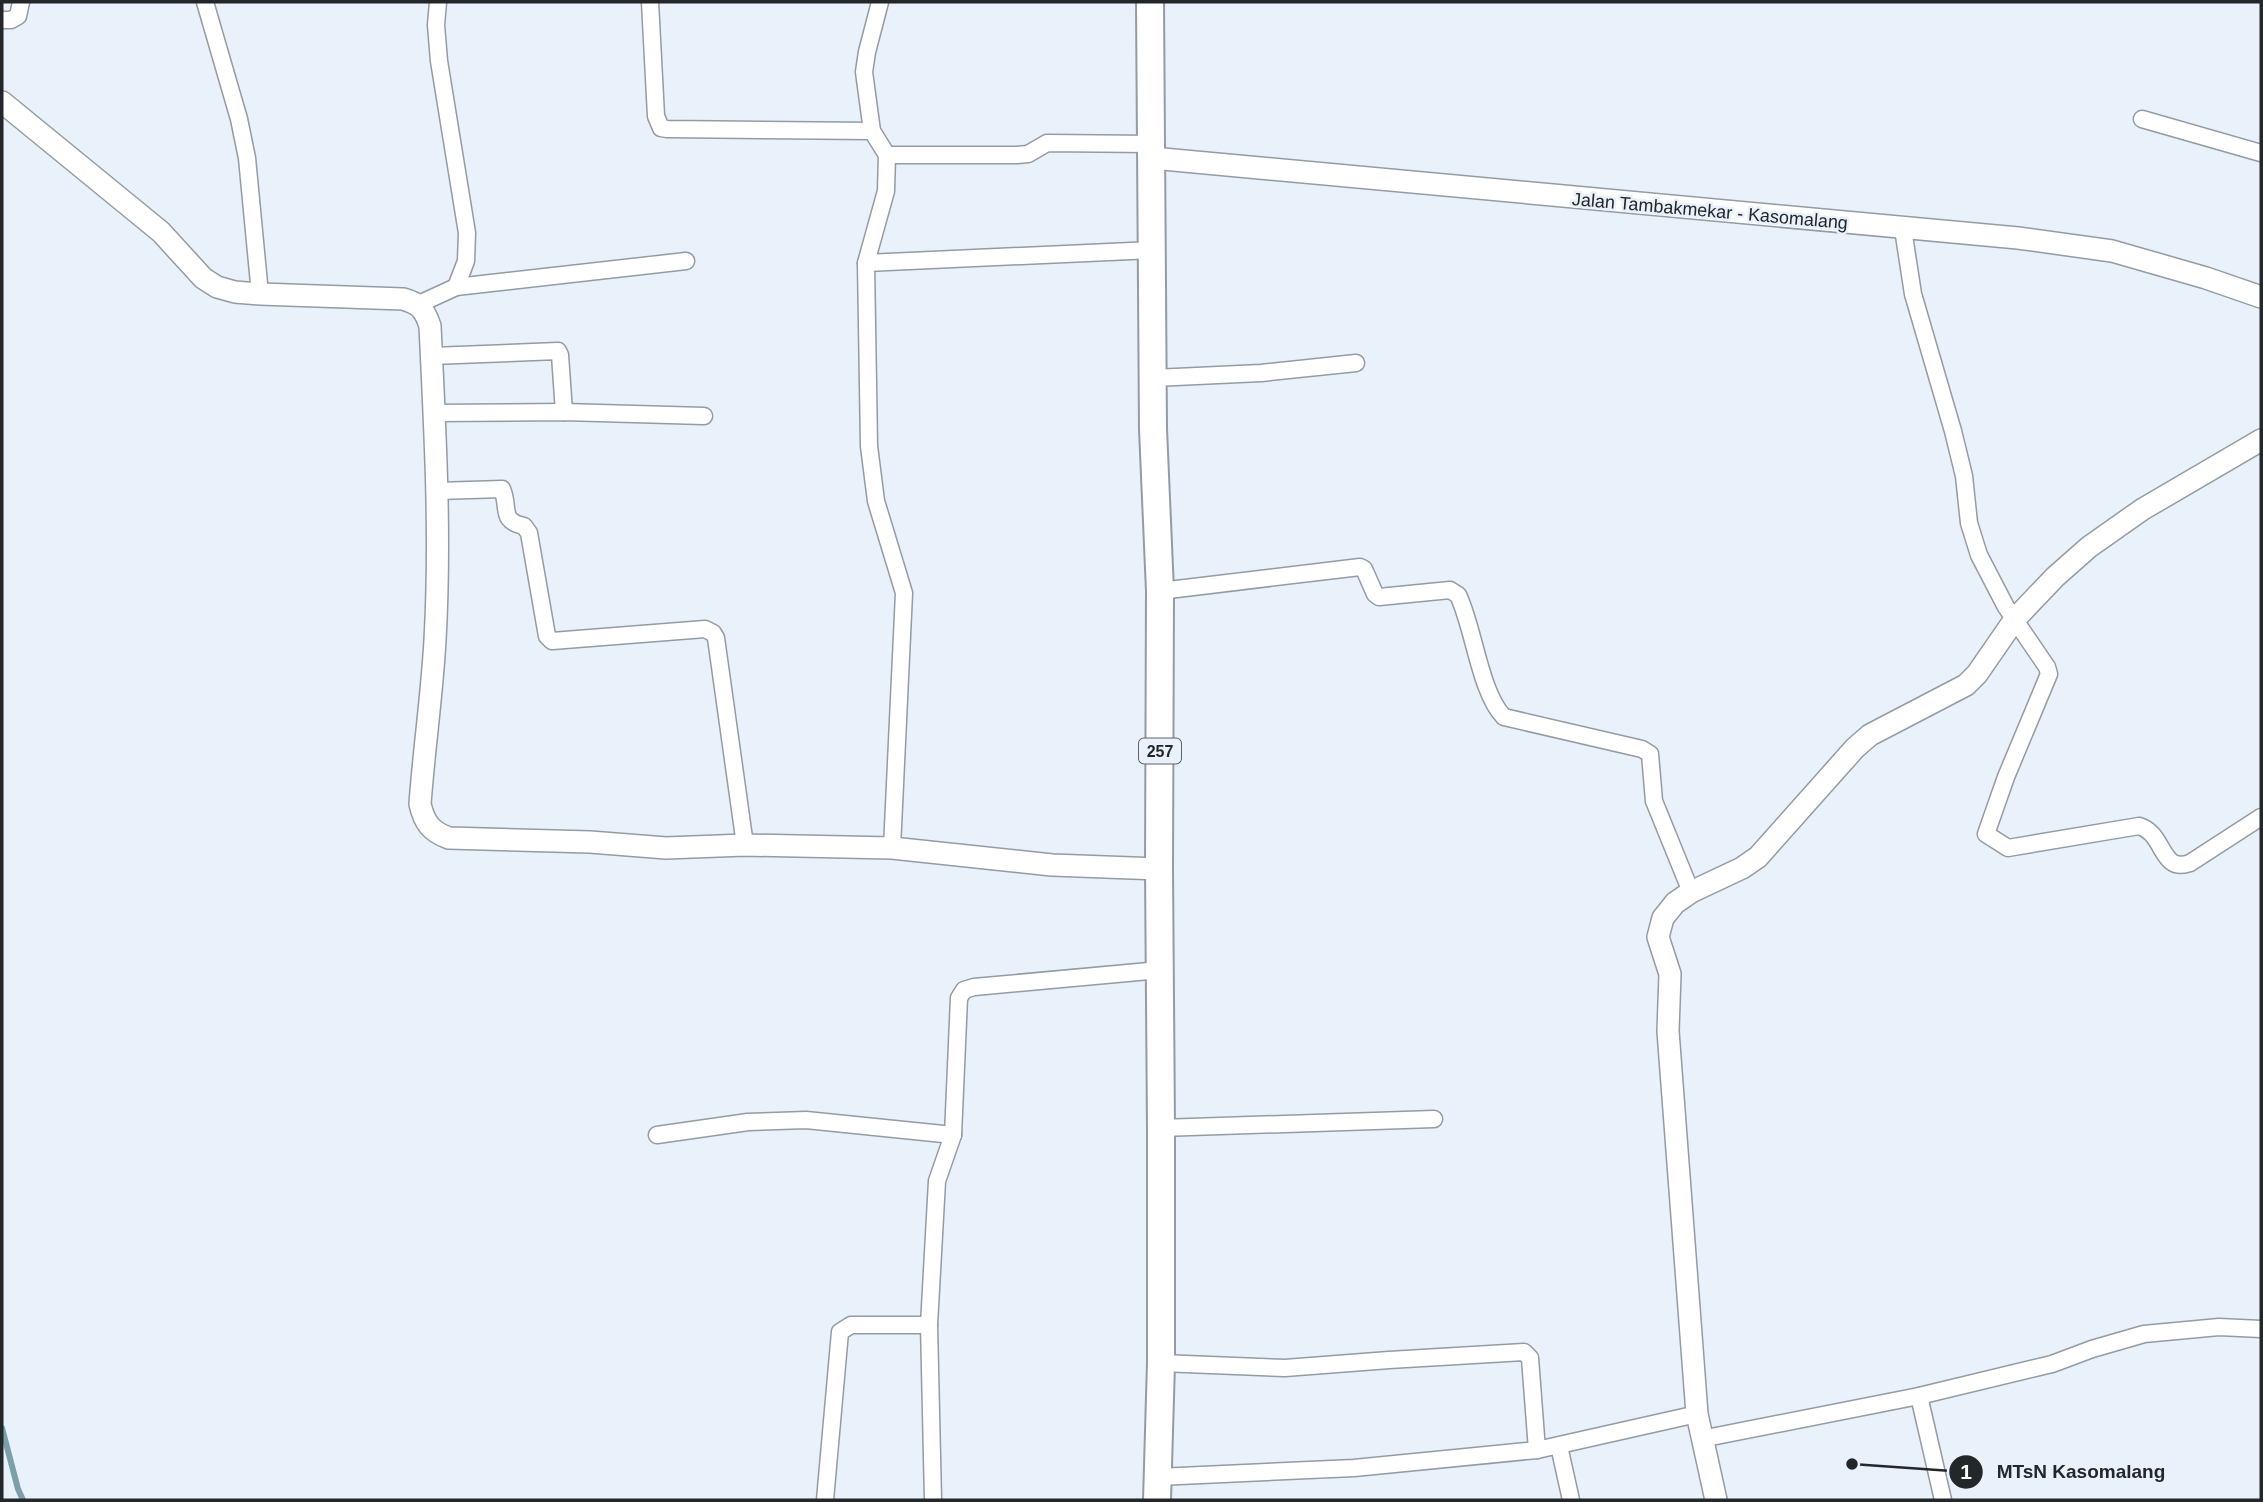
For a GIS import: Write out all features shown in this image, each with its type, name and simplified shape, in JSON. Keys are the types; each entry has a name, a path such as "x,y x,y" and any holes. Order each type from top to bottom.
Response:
{"main road":[{"name":"257","path":"1150,2 1153,429 1160,591 1161,1363 1157,1489"}],"street":[{"path":"2,20 11,20 18,16 20,2"},
{"path":"205,2 247,158 260,295"},
{"path":"438,2 436,25 439,61 467,233 466,261 456,287"},
{"path":"650,2 655,109 661,128 872,131"},
{"path":"880,2 864,72 872,131 887,155 886,191 866,263 871,472 876,501 904,593 892,848"},
{"path":"2,102 161,232 203,278 217,287 234,292 393,298 419,304 456,287 686,261"},
{"path":"2142,119 2261,153"},
{"path":"887,155 1017,155 1028,154 1047,143 1151,151"},
{"name":"Jalan Tambakmekar - Kasomalang","path":"1151,151 1903,229 2018,238 2112,251 2261,297"},
{"path":"1903,229 1913,295 1953,431 1964,476 1969,523 1979,555 2049,674 2006,777 1986,834 2008,848 2139,826 2154,834 2168,861 2175,866 2182,866 2261,817"},
{"path":"866,263 1153,250"},
{"path":"419,304 430,326 438,491 435,641 420,804 423,817 437,834 449,838 590,842 666,848 745,845 892,848 1052,865 1159,869"},
{"path":"432,356 558,351 564,412"},
{"path":"1154,378 1261,373 1356,363"},
{"path":"434,413 564,412 704,416"},
{"path":"1716,1500 1697,1414 1668,1031 1670,974 1658,937 1662,918 1675,903 1691,892 1742,868 1758,857 1855,748 1870,736 1966,685 1977,674 2015,619 2055,577 2089,547 2143,509 2261,440"},
{"path":"438,491 502,489 509,520 524,526 529,533 547,636 552,641 705,629 713,633 745,845"},
{"path":"1160,591 1360,567 1367,573 1375,594 1379,597 1450,590 1458,595 1489,694 1504,717 1642,749 1650,754 1654,801 1691,892"},
{"path":"933,1500 929,1325 937,1181 953,1135 959,998 964,990 974,987 1160,970"},
{"path":"1161,1128 1434,1119"},
{"path":"657,1135 774,1120 806,1120 953,1135"},
{"path":"825,1500 840,1332 851,1325 929,1325"},
{"path":"1701,1439 1920,1396 2052,1364 2144,1334 2219,1327 2261,1329"},
{"path":"1161,1363 1285,1368 1524,1352 1531,1363 1537,1450"},
{"path":"1920,1396 1943,1500"},
{"path":"1157,1489 1537,1450 1697,1414"},
{"path":"1559,1446 1571,1500"}],"waterway":[{"path":"2,1428 23,1500"}],"place":[{"name":"MTsN Kasomalang","path":"1852,1464"}]}
